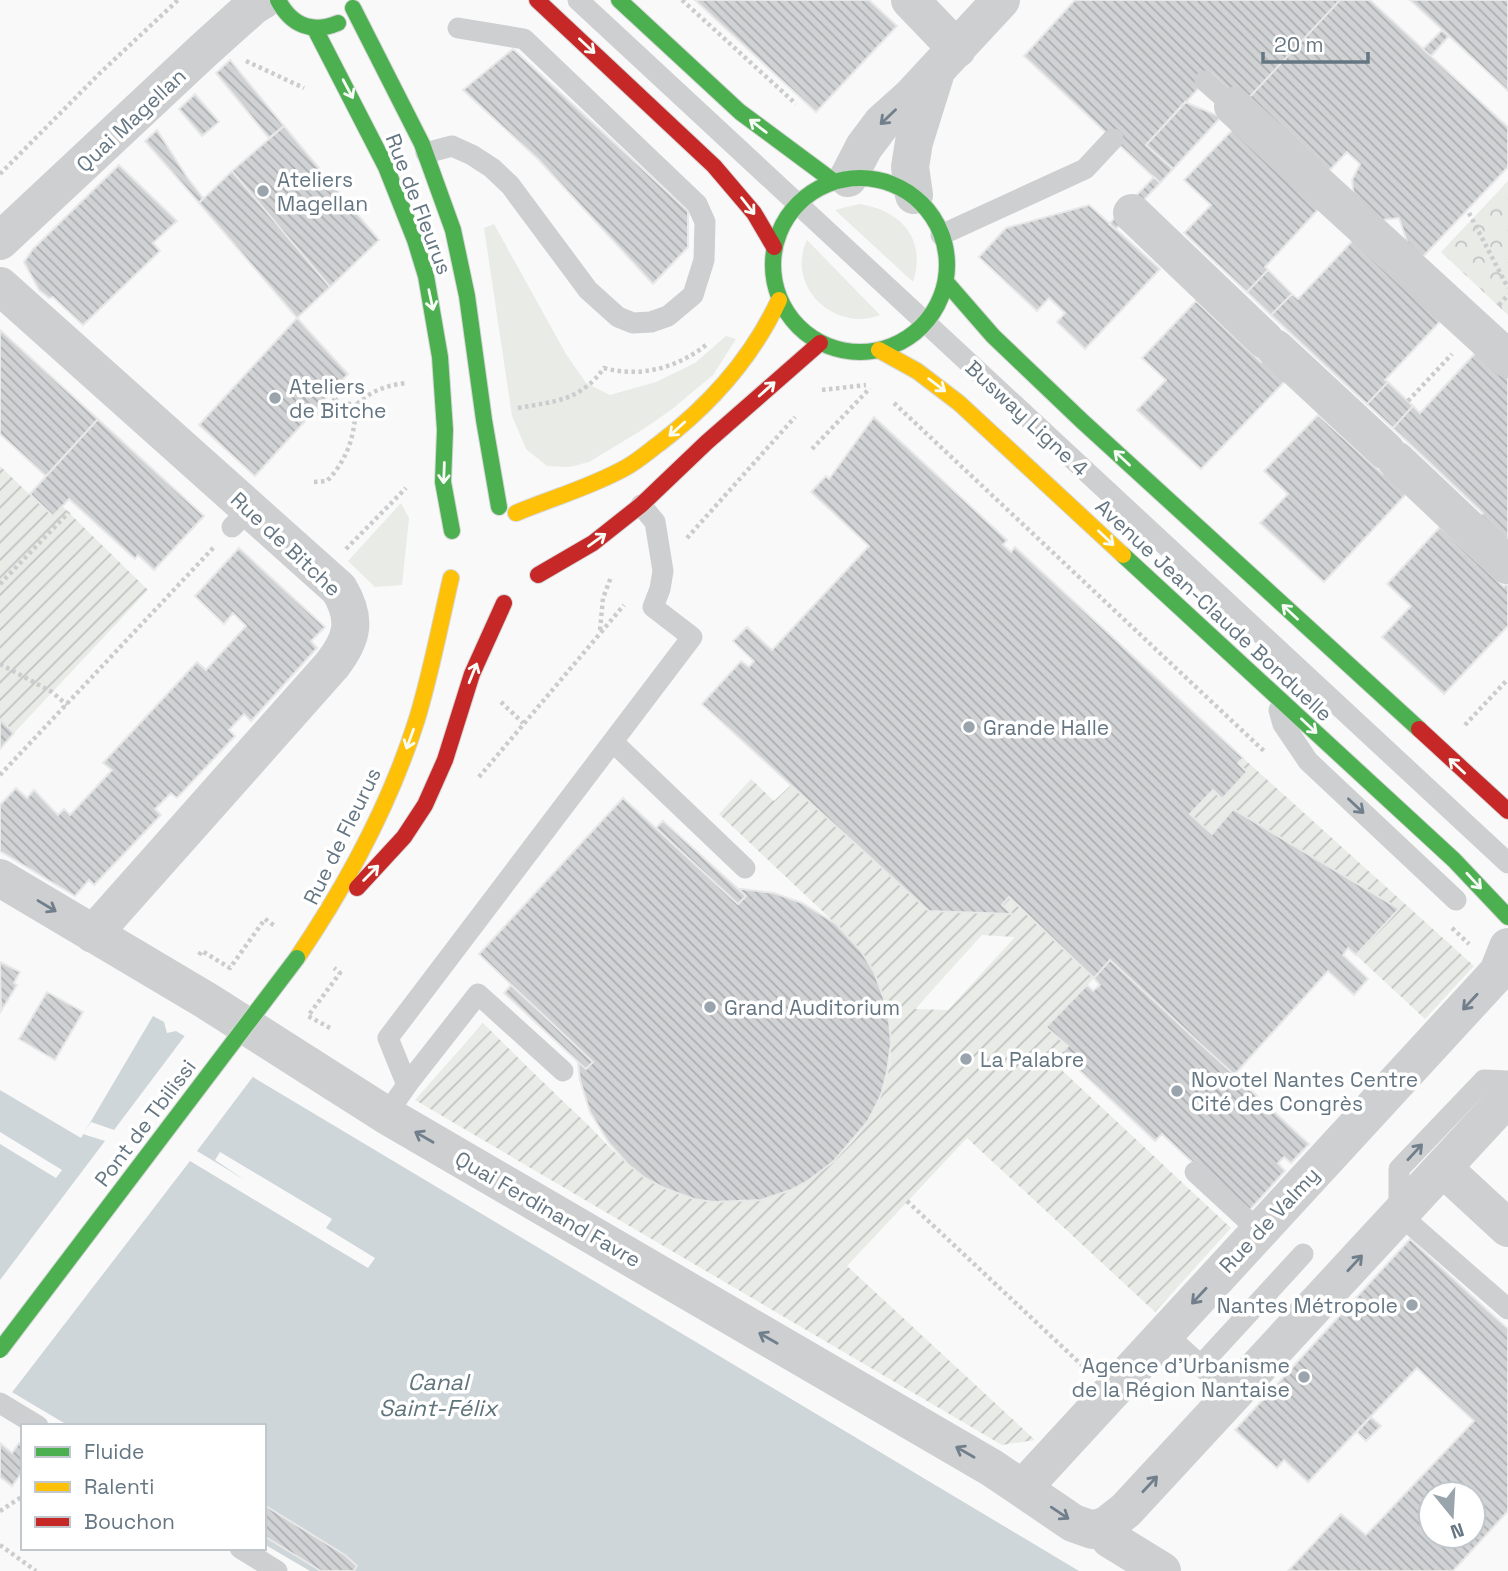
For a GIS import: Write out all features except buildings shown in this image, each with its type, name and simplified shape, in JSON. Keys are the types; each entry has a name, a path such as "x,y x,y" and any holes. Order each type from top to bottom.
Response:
{"main road":[{"path":"278,0 284,13 293,21 315,29 337,24 355,4"},
{"path":"537,0 714,166 754,213 774,247"},
{"path":"619,0 740,112 840,180"},
{"name":"Rue de Fleurus","path":"355,4 426,153 453,229 474,330 482,411 499,507"},
{"name":"Rue de Fleurus","path":"315,29 354,100 385,167 412,232 426,277 434,313 443,388 448,555 426,685 410,740 378,819 323,921"},
{"path":"385,167 426,153"},
{"path":"840,180 883,180 914,195 936,219 947,250 946,282 938,305 925,324 895,345 879,350 849,352 820,343 796,325 779,300 772,274 774,247 783,223 797,203 814,190 840,180"},
{"path":"946,282 993,336 1082,421 1508,811"},
{"path":"516,513 588,486 624,469 667,438 705,404 742,364 772,317 779,300"},
{"path":"515,594 593,543 641,505 707,442 820,343"},
{"name":"Avenue Jean-Claude Bonduelle","path":"879,350 917,371 952,397 1454,860 1508,917"},
{"path":"481,509 499,507 516,513 531,524"},
{"path":"464,517 448,555 467,595"},
{"name":"Rue de Fleurus","path":"323,921 380,864 417,819 435,786 464,695 515,594 543,558"},
{"name":"Pont de Tbilissi","path":"0,1350 323,921"}],"street":[{"name":"Quai Magellan","path":"0,241 204,50 263,0"},
{"path":"910,0 947,59"},
{"path":"840,180 882,123 947,59 1001,0"},
{"path":"914,195 910,167 921,117 947,59"},
{"path":"1233,106 1508,359"},
{"path":"1132,213 1507,565"},
{"name":"Rue de Bitche","path":"0,286 241,518 339,589 347,602 350,615 350,631 345,649 93,934"},
{"name":"Quai Ferdinand Favre","path":"0,878 207,1001 396,1100 992,1468 1084,1528 1105,1534 1163,1571"},
{"name":"Rue de Valmy","path":"1023,1488 1498,972 1491,948"},
{"path":"1105,1534 1508,1097"},
{"path":"1443,1168 1508,1228"}],"lane":[{"name":"Busway Ligne 4","path":"578,0 1508,863"},
{"path":"426,153 452,146 492,168 510,185 588,290 618,317 633,323 652,321 667,316 693,295 705,260 705,222 697,204 524,39 458,28"},
{"path":"1205,81 1233,106"},
{"path":"941,235 1085,169 1113,139"},
{"path":"396,1100 388,1038 692,637 653,607 663,571 655,522 641,505"},
{"path":"1275,694 1283,724 1308,761 1456,900"},
{"path":"613,742 745,868"},
{"path":"396,1100 478,994 564,1070"},
{"path":"1508,1081 1483,1080 1399,1169 1399,1214 1508,1309"},
{"path":"1195,1172 1259,1230"},
{"path":"1201,1366 1303,1254"},
{"path":"1165,1333 1233,1395"},
{"path":"0,1402 35,1424"},
{"path":"243,1550 277,1571"}],"path":[{"path":"0,174 110,63 178,0"},
{"path":"682,0 798,106"},
{"path":"240,58 309,90"},
{"path":"1469,214 1508,288"},
{"path":"1408,401 1476,330"},
{"path":"507,409 566,398 583,391 604,368 628,373 668,366 694,354 711,340"},
{"path":"314,482 327,481 340,467 355,428 356,405 367,394 393,384 418,382"},
{"path":"812,384 819,390 874,384 812,449"},
{"path":"330,394 338,402 356,405"},
{"path":"314,412 319,417 335,399"},
{"path":"891,401 1273,760"},
{"path":"678,548 802,410"},
{"path":"342,553 410,484"},
{"path":"0,584 69,513"},
{"path":"0,775 241,518"},
{"path":"600,631 603,598 610,578 614,575"},
{"path":"474,785 600,631 633,596"},
{"path":"0,663 52,692 66,705"},
{"path":"1462,728 1508,679"},
{"path":"499,700 523,723"},
{"path":"202,951 230,968 265,919 276,926"},
{"path":"1444,921 1491,948"},
{"path":"330,1028 308,1016 340,973"},
{"path":"907,1201 1094,1377"},
{"path":"0,1511 21,1497"},
{"path":"0,1545 36,1571"}],"green space":[{"path":"1508,181 1508,315 1441,252"},
{"path":"859,204 887,213 907,229 916,253 913,282 835,210"},
{"path":"494,224 566,354 586,383 610,395 656,382 695,363 726,336 736,339 713,375 642,430 589,462 569,467 547,466 526,449 512,416 484,228"},
{"path":"807,240 880,315 863,319 847,317 818,302 803,274 802,257"},
{"path":"0,466 52,516 62,506 148,590 14,733 0,721"},
{"path":"401,503 409,518 402,585 375,587 348,561"},
{"path":"1243,758 1474,966 1425,1019 1356,955 1399,909 1234,809 1212,834 1190,814"},
{"path":"751,779 774,801 791,785 929,911 1011,914 1002,905 1009,897 1094,978 1047,1027 1068,1046 1053,1062 1231,1228 1155,1312 967,1138 847,1266 1035,1440 1002,1445 415,1100 483,1023 621,1158 662,1187 707,1201 753,1199 796,1186 833,1161 864,1128 884,1088 891,1044 884,997 869,965 849,938 719,814","holes":["982,935 1015,937 948,1010 915,1009"]}],"water":[{"name":"Canal Saint-Félix","path":"153,1016 164,1022 167,1033 176,1031 1079,1571 310,1571 266,1545 266,1424 66,1424 0,1385 0,1144 56,1178 62,1170 0,1132 0,1090 81,1138"}],"pier":[{"path":"187,1033 255,1074 197,1151 245,1180 215,1160 220,1152 332,1219 326,1228 375,1258 368,1268 190,1161 10,1395 0,1389 0,1280 105,1141 83,1134 91,1122 114,1130"}],"traffic: fast":[{"path":"278,0 289,16 303,25 319,28 338,23"},
{"path":"619,0 740,112 833,181"},
{"path":"353,8 422,144 453,230 467,296 499,507"},
{"path":"315,29 386,167 426,276 440,357 445,430 443,482 452,531"},
{"path":"860,178 893,185 922,203 940,232 947,265 940,298 922,327 893,345 860,352 827,345 798,327 780,298 773,265 780,232 798,203 827,185 860,178"},
{"path":"946,282 993,336 1082,421 1419,729"},
{"path":"1123,555 1454,860 1508,917"},
{"path":"0,1350 297,958"}],"traffic: slow":[{"path":"516,513 612,475 643,456 679,428 713,396 743,360 779,300"},
{"path":"879,350 917,371 959,403 1123,555"},
{"path":"297,958 350,873 394,782 422,702 451,578"}],"traffic: jam":[{"path":"537,0 714,166 754,213 774,247"},
{"path":"538,575 593,543 641,505 707,442 820,343"},
{"path":"357,888 404,837 425,805 445,760 472,674 504,603"},
{"path":"1419,729 1508,811"}],"place":[{"name":"Ateliers Magellan","path":"263,191"},
{"name":"Ateliers de Bitche","path":"275,398"},
{"name":"Grande Halle","path":"969,727"},
{"name":"Grand Auditorium","path":"710,1007"},
{"name":"La Palabre","path":"966,1059"},
{"name":"Novotel Nantes Centre Cité des Congrès","path":"1177,1091"},
{"name":"Nantes Métropole","path":"1412,1305"},
{"name":"Agence d'Urbanisme de la Région Nantaise","path":"1304,1377"}]}
